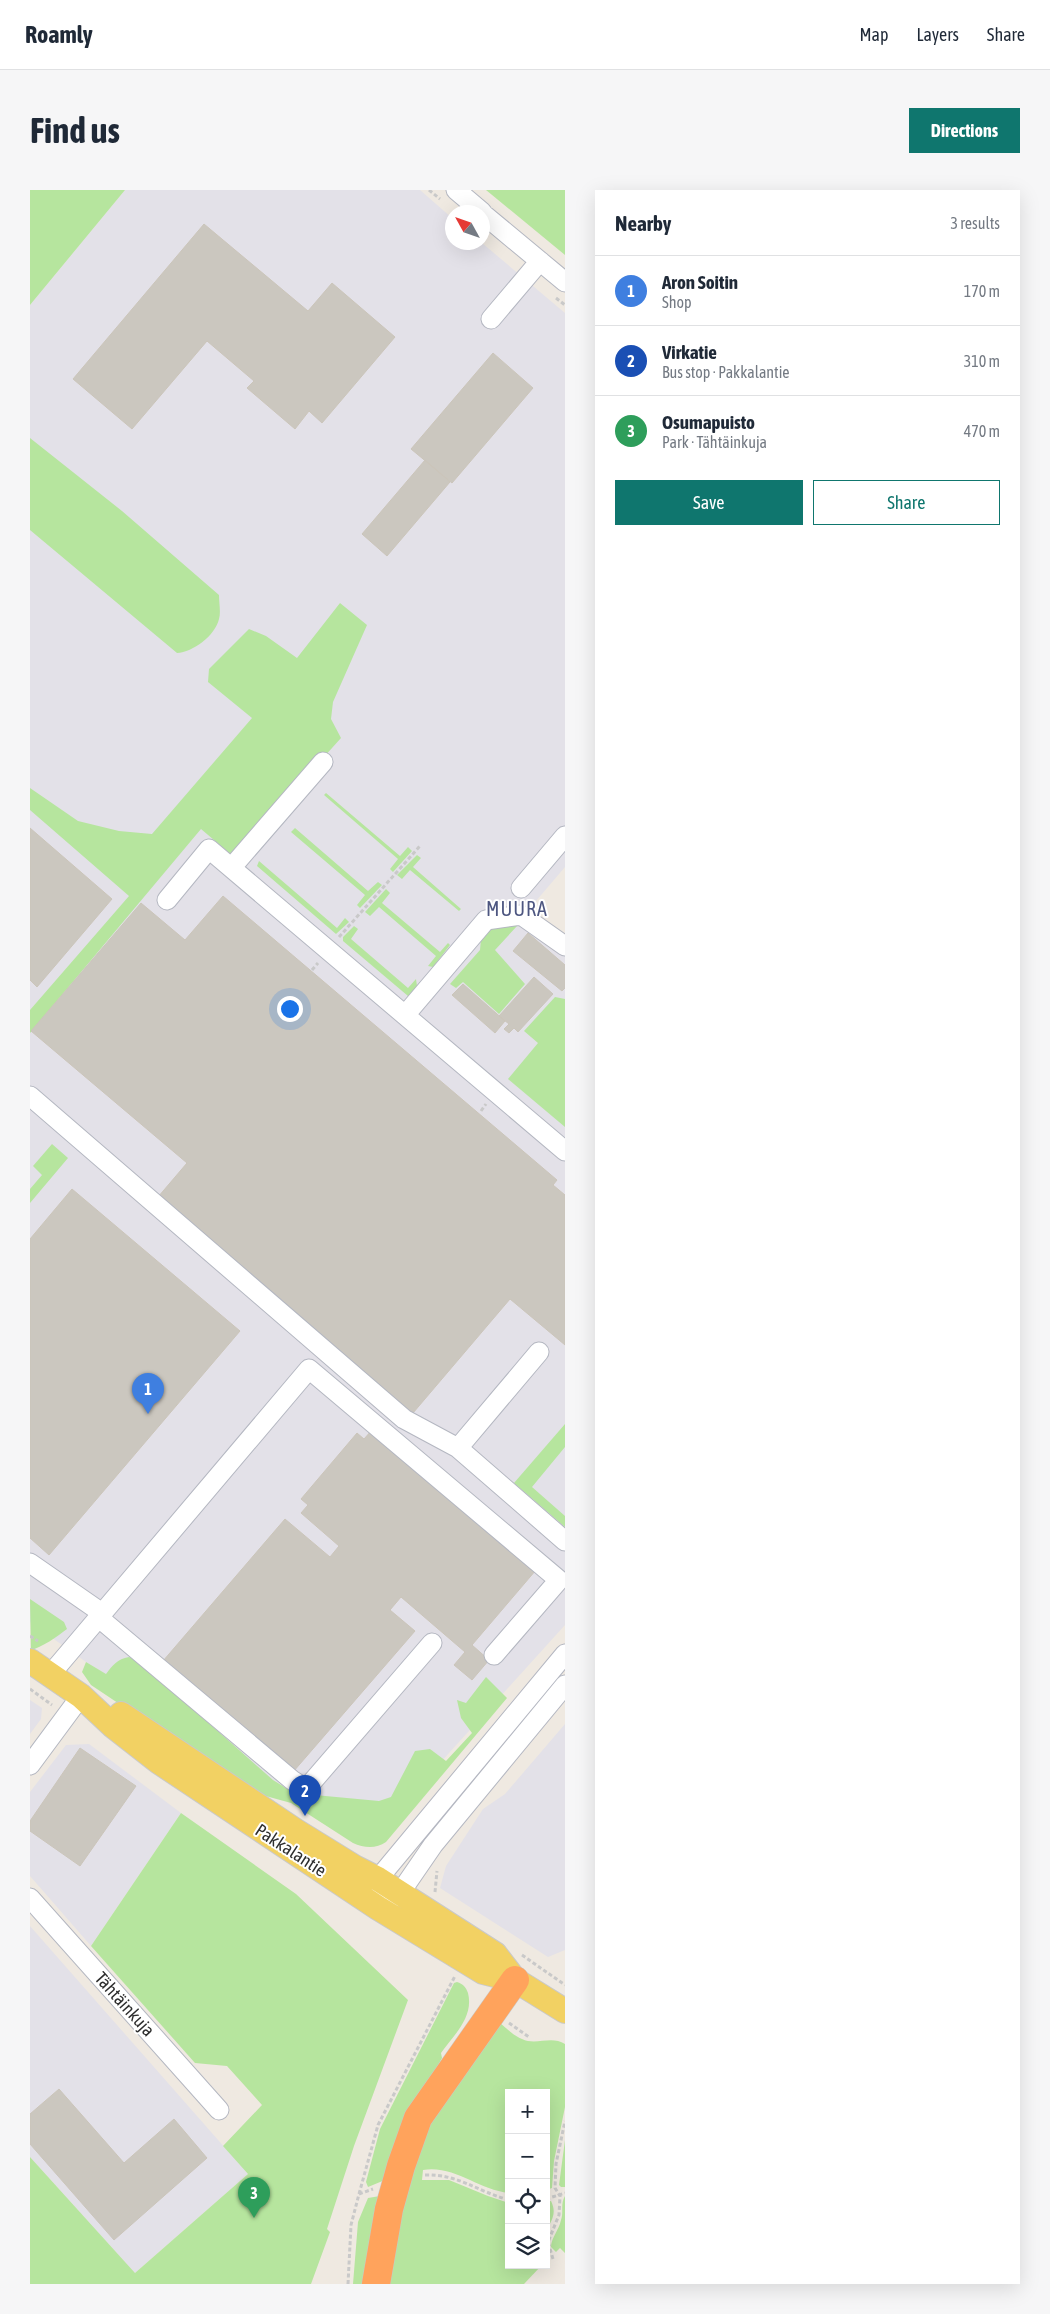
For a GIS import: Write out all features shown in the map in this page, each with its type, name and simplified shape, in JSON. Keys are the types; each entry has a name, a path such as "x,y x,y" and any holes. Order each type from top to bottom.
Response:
{"highway":[{"path":"376,2284 389,2209 401,2166 418,2118 516,1980"}],"main road":[{"name":"Pakkalantie","path":"30,1660 81,1696 113,1726 159,1762 378,1908 483,1972 516,1980 565,2011"},
{"name":"Pakkalantie","path":"81,1696 120,1713 296,1831 356,1868 378,1879 495,1954 516,1980"}],"street":[{"path":"456,190 473,205"},
{"path":"490,220 565,282"},
{"path":"491,319 540,261"},
{"path":"232,866 323,762"},
{"path":"521,888 565,836"},
{"path":"167,900 209,849 232,866 565,1151"},
{"path":"406,1014 486,920 521,915 565,946"},
{"path":"30,1096 404,1419 458,1448 565,1541"},
{"path":"458,1448 540,1352"},
{"path":"50,1675 309,1369 559,1580 494,1655"},
{"path":"30,1563 100,1615 292,1780 306,1788 432,1642"},
{"path":"378,1908 378,1879 565,1654"},
{"path":"378,1908 400,1894 433,1845 565,1685"},
{"path":"30,1765 81,1696"},
{"name":"Tähtäinkuja","path":"30,1898 219,2110"}],"path":[{"path":"337,939 420,846"},
{"path":"348,2284 351,2225 378,2125 458,1971"},
{"path":"553,2259 548,2242 559,2215 560,2196 555,2188 556,2164 565,2121"},
{"path":"425,2175 453,2177 492,2195 505,2199"},
{"path":"359,2194 375,2189"},
{"path":"550,2198 565,2193"}],"shaded area":[{"path":"125,190 420,190 445,212 445,250 490,250 565,313 565,867 530,908 565,938 565,1625 372,1838 273,1780 86,1662 30,1622 30,305"},
{"path":"30,1700 42,1708 41,1719 30,1734"},
{"path":"565,1724 565,1950 548,1957 440,1888 446,1866 483,1809 505,1794"},
{"path":"89,1744 181,1813 91,1946 30,1876 30,1792 66,1745"},
{"path":"30,1926 248,2174 135,2273 30,2157"}],"green space":[{"path":"30,190 125,190 30,305"},
{"path":"486,190 565,190 565,255"},
{"path":"30,438 122,511 219,595 219,619 208,637 190,650 177,653 30,530"},
{"path":"340,603 367,625 333,702 331,719 341,738 234,857 201,829 30,1033 30,1010 129,896 30,810 30,788 78,821 119,831 152,834 252,718 208,682 209,669 249,629 266,636 297,658"},
{"path":"326,793 400,856 408,847 412,851 393,872 390,869 398,859 324,795"},
{"path":"295,828 368,891 378,882 382,885 360,908 357,905 365,895 291,832"},
{"path":"417,855 421,858 413,867 461,909 459,911 410,870 402,879 397,875"},
{"path":"259,861 337,928 345,918 349,922 336,934 257,866"},
{"path":"386,889 390,893 382,903 440,952 448,943 450,945 433,967 428,966 436,956 379,907 370,916 365,912"},
{"path":"499,924 517,926 495,950 525,984 499,1014 463,982 456,988 450,984 480,950 481,939 493,926"},
{"path":"354,926 358,929 351,939 408,988 416,979 417,986 408,996 343,941 343,937"},
{"path":"555,997 565,999 565,1127 508,1079 538,1043 524,1031"},
{"path":"52,1144 68,1158 30,1203 30,1189 42,1175 33,1166"},
{"path":"565,1424 565,1447 532,1487 565,1516 565,1527 514,1483"},
{"path":"30,1599 64,1622 67,1629 31,1650"},
{"path":"129,1657 140,1662 273,1780 299,1796 304,1794 379,1801 391,1797 415,1751 430,1749 446,1761 472,1733 461,1718 457,1700 466,1703 486,1677 507,1698 386,1842 374,1847 366,1847 353,1843 291,1803 251,1792 91,1685 82,1672 86,1662 106,1674 118,1661"},
{"path":"181,1813 296,1894 408,2000 354,2146 327,2229 330,2232 311,2284 30,2284 30,2157 135,2273 248,2174 223,2146 262,2105 227,2066 195,2063 91,1946"},
{"path":"457,1982 464,1986 468,1993 469,2002 466,2018 441,2053 442,2058 401,2130 389,2162 385,2180 368,2187 366,2182 380,2129 454,1983"},
{"path":"499,2022 510,2032 527,2041 554,2040 565,2044 565,2107 554,2161 552,2188 550,2189 550,2089 505,2089 505,2192 446,2171 435,2169 423,2170 422,2180 449,2180 505,2202 505,2269 538,2269 524,2284 383,2284 411,2148"},
{"path":"565,2140 565,2187 561,2187 559,2185"},
{"path":"380,2196 364,2284 353,2284 358,2222 368,2198"},
{"path":"565,2196 565,2253 560,2248 556,2252 551,2247 562,2217"},
{"path":"550,2201 553,2205 554,2213 550,2224"}],"building":[{"path":"204,224 308,311 332,283 395,337 322,423 309,411 295,429 247,388 254,381 207,341 132,429 73,379"},
{"path":"493,353 533,388 452,483 411,449"},
{"path":"425,460 450,482 387,556 362,534"},
{"path":"30,828 112,899 37,987 30,980"},
{"path":"223,896 557,1180 553,1185 565,1195 565,1345 510,1299 413,1413 158,1197 187,1163 31,1031 141,903 185,940"},
{"path":"528,933 565,965 565,988 562,991 513,951"},
{"path":"534,977 553,994 518,1032 514,1028 509,1033 504,1029 509,1024 499,1016"},
{"path":"463,984 505,1021 495,1033 452,995"},
{"path":"72,1189 240,1331 49,1555 30,1538 30,1239"},
{"path":"372,1430 536,1570 472,1645 489,1660 472,1680 454,1665 465,1652 401,1597 390,1610 415,1631 293,1772 163,1661 285,1519 330,1557 339,1546 301,1513 308,1505 301,1499 357,1433 364,1439"},
{"path":"80,1748 136,1786 80,1866 30,1831 30,1821"},
{"path":"59,2089 124,2163 174,2119 207,2158 114,2240 30,2144 30,2114"}],"place":[{"name":"Aron Soitin","path":"148,1414"},
{"name":"Virkatie","path":"305,1816"},
{"name":"Osumapuisto","path":"254,2218"}],"district":[{"name":"MUURA","path":"517,908"}]}
